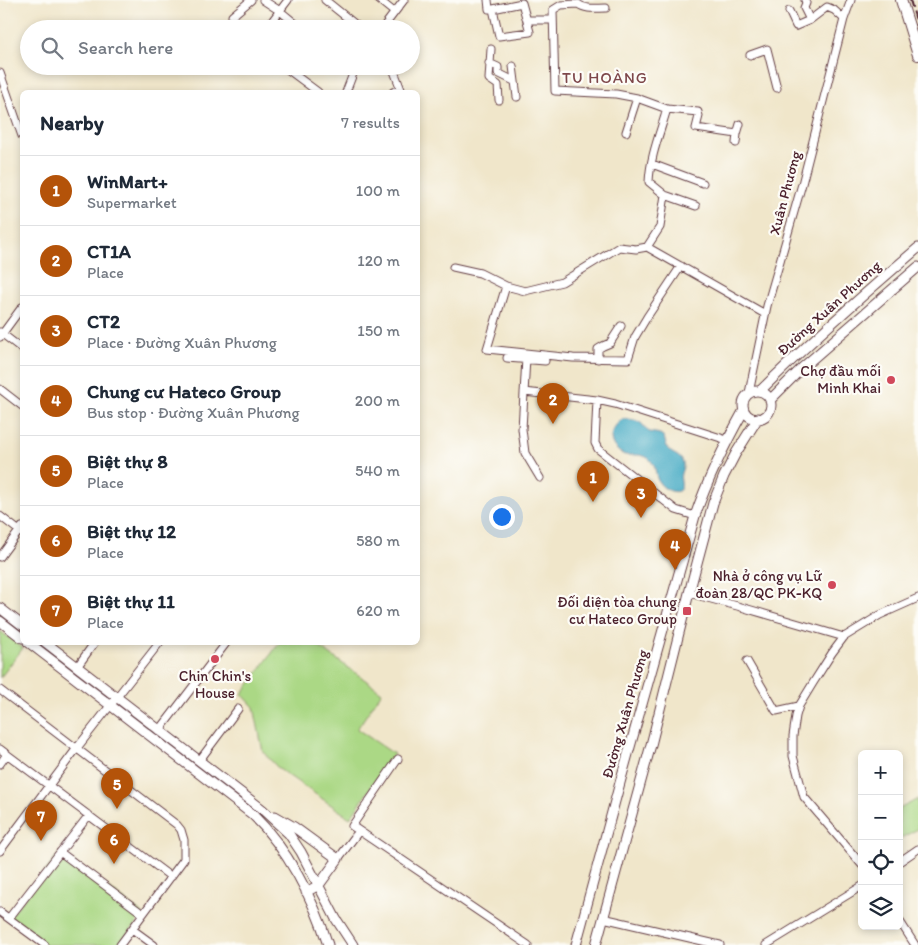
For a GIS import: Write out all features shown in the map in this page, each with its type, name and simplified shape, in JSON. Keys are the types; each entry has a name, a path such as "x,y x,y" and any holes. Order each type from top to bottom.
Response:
{"highway":[{"path":"901,0 918,55"}],"main road":[{"name":"Đường Xuân Phương","path":"760,391 828,326 918,248"},
{"name":"Đường Xuân Phương","path":"770,400 802,368 918,267"},
{"path":"760,391 770,400 770,409 764,416 752,417 744,410 744,399 749,393 760,391"},
{"name":"Đường Xuân Phương","path":"576,945 695,516 704,490 744,410"},
{"name":"Đường Xuân Phương","path":"596,945 652,740 688,593 713,503 736,453 758,418"},
{"path":"0,608 20,623"},
{"path":"0,621 20,636"},
{"path":"32,645 253,815 264,826 286,855 306,892 322,926 328,945"},
{"path":"49,645 262,809 289,834 301,852 336,919 353,945"},
{"path":"262,809 294,827 338,859 319,885 306,892"}],"street":[{"path":"232,20 232,16 251,0"},
{"path":"263,0 291,20"},
{"path":"273,20 288,0"},
{"path":"324,0 350,20"},
{"path":"379,0 394,12"},
{"path":"388,20 404,0"},
{"path":"488,0 490,9 493,9 499,36 530,32 522,3 493,9"},
{"path":"805,0 804,8 810,20"},
{"name":"Xuân Phương","path":"749,393 766,306 798,198 850,1"},
{"path":"606,8 590,8 581,6 578,2 561,5 553,10 555,90 616,94 637,98 667,109 698,112 696,128 736,134"},
{"path":"790,11 796,26 810,20 827,7 834,10 844,19"},
{"path":"527,20 553,20"},
{"path":"750,55 767,49 777,88"},
{"path":"491,50 489,79 498,85 498,100"},
{"path":"489,63 498,66 498,73 514,81"},
{"path":"513,66 517,97"},
{"path":"0,73 20,130"},
{"path":"295,75 315,90"},
{"path":"347,90 351,75"},
{"path":"395,75 401,90"},
{"path":"626,132 637,98"},
{"path":"667,109 654,152 649,182 665,195 696,206"},
{"path":"736,143 736,134 740,124"},
{"path":"652,164 703,183"},
{"path":"647,247 660,227 665,195"},
{"path":"453,267 480,273 506,286 525,292 562,282 619,247 636,249 647,247 765,314"},
{"path":"506,286 487,349 573,358 628,359 635,337 668,283 681,266"},
{"path":"20,310 1,334 20,348"},
{"path":"598,359 598,350 610,343 621,326"},
{"path":"507,358 545,361"},
{"path":"526,358 522,429 525,454 540,478"},
{"path":"0,389 20,404"},
{"path":"524,392 615,404 728,440"},
{"path":"596,400 595,443 598,449 676,510 695,516"},
{"path":"0,516 20,530"},
{"path":"0,557 20,533"},
{"path":"688,593 741,606 844,637"},
{"path":"858,860 804,797 793,756 795,723 799,706 844,637 880,615 918,598"},
{"path":"77,667 93,645"},
{"path":"0,851 158,645"},
{"path":"159,731 226,645"},
{"path":"747,661 776,711 799,706"},
{"path":"0,690 178,825 181,830 184,840 184,859 120,945"},
{"path":"199,761 238,709"},
{"path":"0,749 171,877"},
{"path":"0,764 7,754"},
{"path":"398,759 352,826 528,945"},
{"path":"9,918 89,815"},
{"path":"338,859 359,831"},
{"path":"903,859 918,849"},
{"path":"60,852 143,914"},
{"path":"766,945 858,888"},
{"path":"0,912 45,945"},
{"path":"603,918 720,945"},
{"path":"903,926 916,945"},
{"path":"132,929 154,945"}],"green space":[{"path":"0,631 23,648 0,678"},
{"path":"278,645 317,645 382,692 357,729 394,754 350,818 279,769 263,752 254,707 242,694"},
{"path":"918,799 918,829 903,837 903,807"},
{"path":"60,852 143,914 120,945 45,945 9,918"}],"water":[{"path":"622,419 636,421 642,424 648,431 660,434 663,436 671,452 681,458 683,468 681,486 678,491 668,490 661,485 657,479 654,465 648,458 639,455 625,455 616,449 611,441 611,437"}],"railway":[{"path":"910,0 918,27"}],"place":[{"name":"Chợ đầu mối Minh Khai","path":"891,380"},
{"name":"CT1A","path":"553,424"},
{"name":"WinMart+","path":"593,502"},
{"name":"CT2","path":"641,518"},
{"name":"Chung cư Hateco Group","path":"675,570"},
{"name":"Nhà ở công vụ Lữ đoàn 28/QC PK-KQ","path":"832,585"},
{"name":"Đối diện tòa chung cư Hateco Group","path":"687,611"},
{"name":"Chin Chin's House","path":"215,659"},
{"name":"Biệt thự 8","path":"117,809"},
{"name":"Biệt thự 11","path":"41,841"},
{"name":"Biệt thự 12","path":"114,864"}],"district":[{"name":"TU HOÀNG","path":"605,77"}]}
